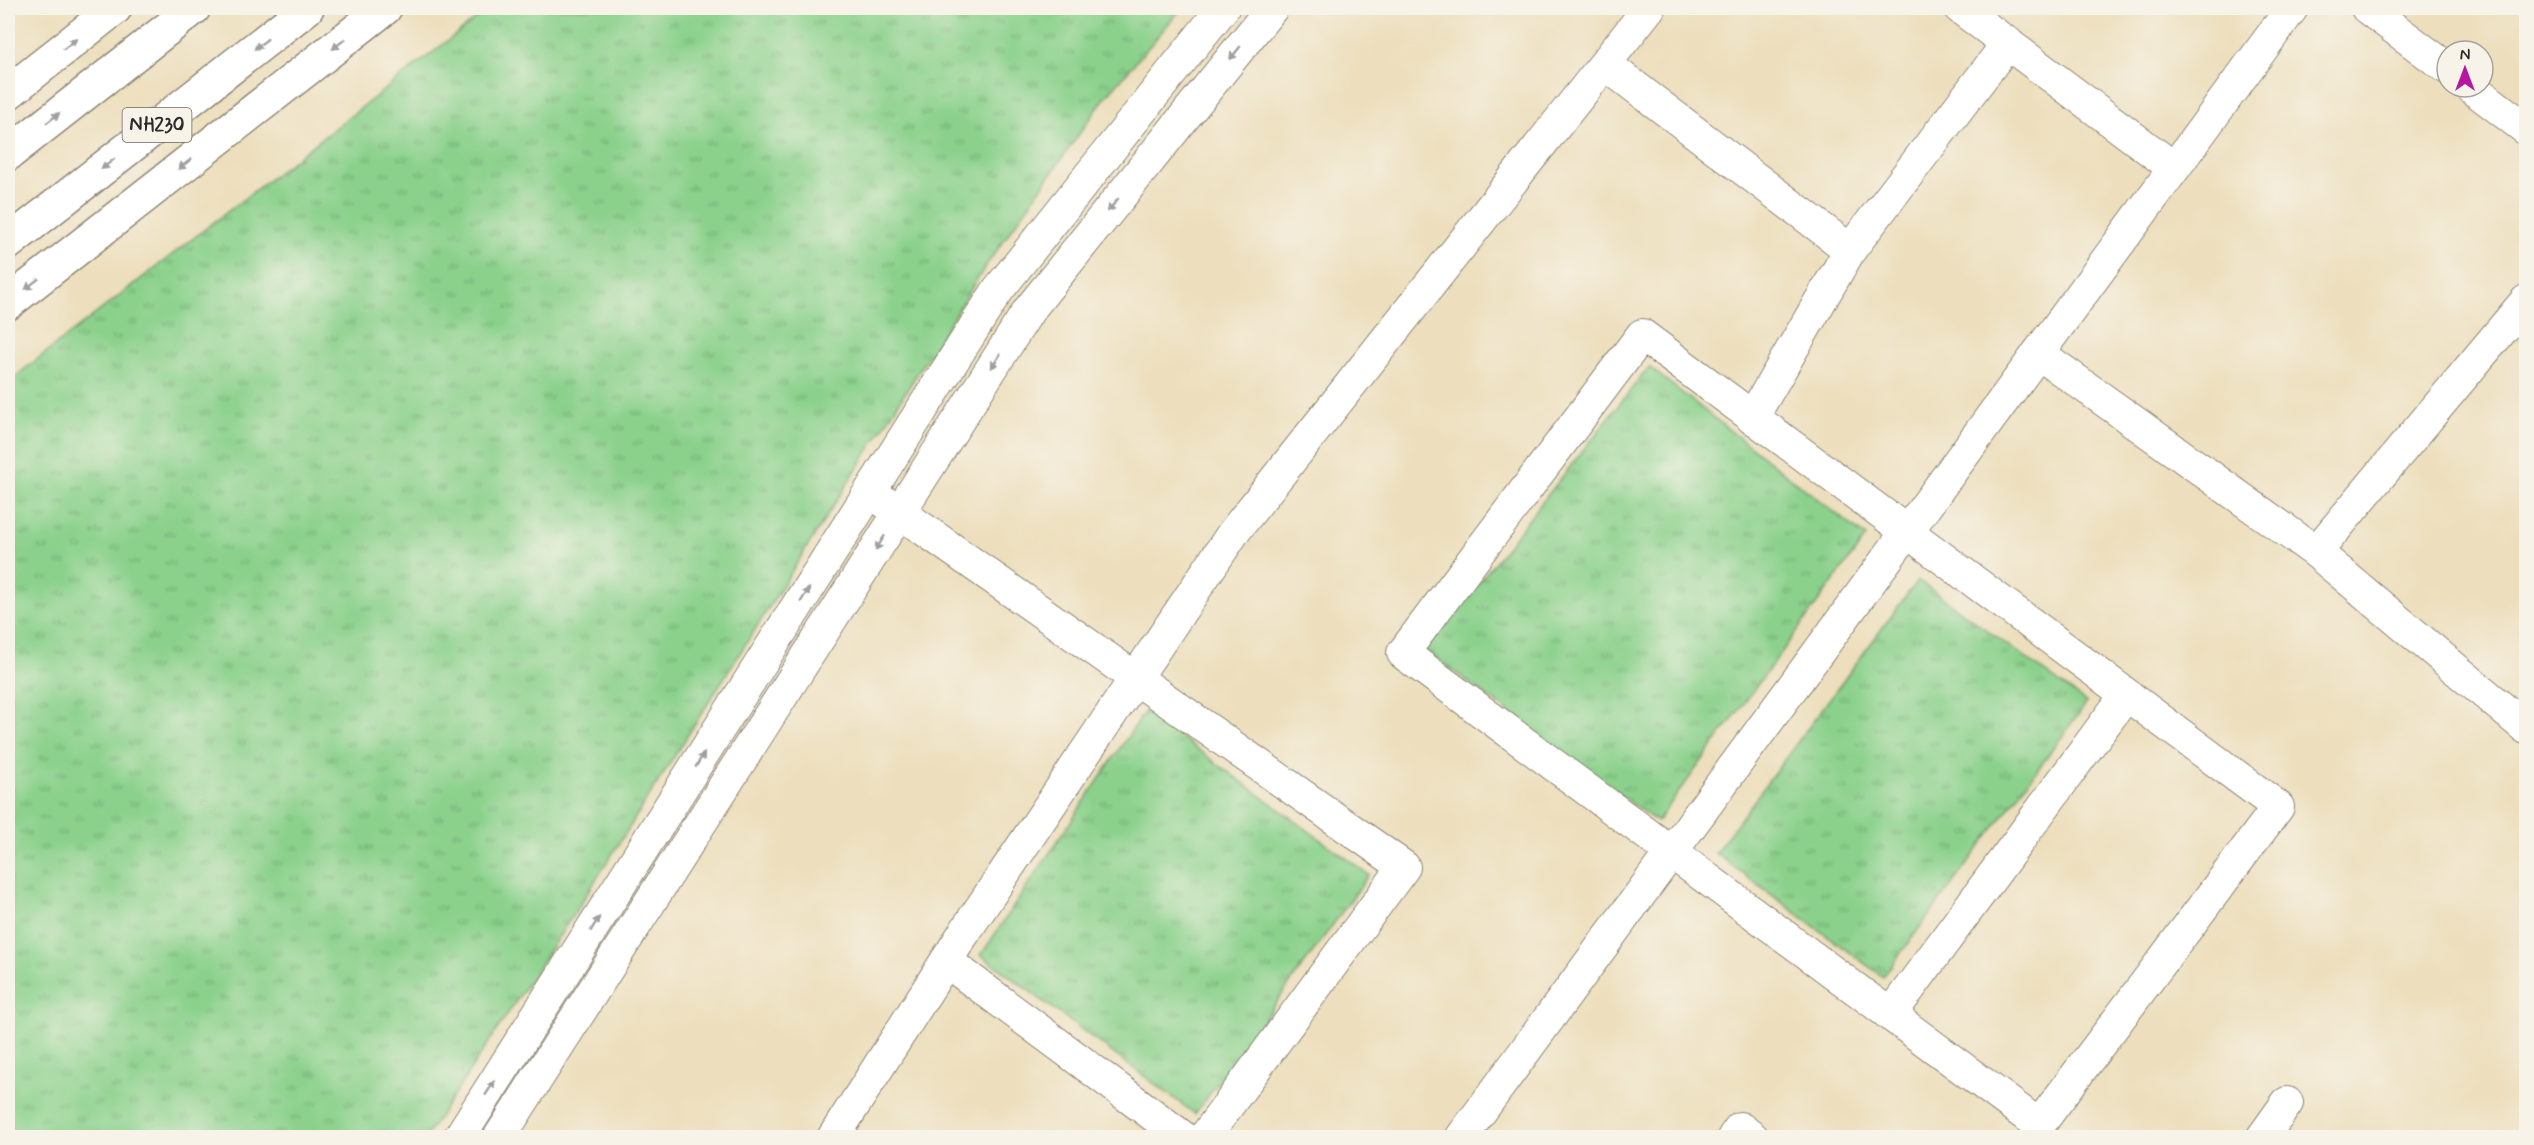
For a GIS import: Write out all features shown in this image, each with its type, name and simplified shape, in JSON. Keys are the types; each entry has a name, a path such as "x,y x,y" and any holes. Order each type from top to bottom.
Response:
{"main road":[{"path":"8,93 115,8"},
{"path":"8,154 194,8"},
{"name":"NH230","path":"8,243 307,8"},
{"path":"8,303 385,8"}],"street":[{"path":"459,1137 998,290 1223,8"},
{"path":"499,1137 1029,310 1272,8"},
{"path":"833,1137 946,961 1233,533 1649,8"},
{"path":"1960,8 2174,168"},
{"path":"1461,1137 2292,8"},
{"path":"2367,8 2435,59"},
{"path":"1752,418 1850,250 2008,44"},
{"path":"1605,64 1850,250"},
{"path":"2487,99 2526,129"},
{"path":"2316,552 2526,301"},
{"path":"1642,335 1752,418 2278,807 2039,1125 1403,653 1642,335"},
{"path":"2038,353 2316,552 2526,728"},
{"path":"870,492 1404,867 1204,1137"},
{"path":"1890,1015 2127,695"},
{"path":"946,961 1184,1137"},
{"path":"2262,1137 2287,1103"},
{"path":"1733,1137 1740,1128 1753,1137"}],"green space":[{"path":"490,8 1182,8 1104,99 985,267 585,897 426,1137 8,1137 8,382"},
{"path":"1649,367 1866,537 1657,822 1425,650"},
{"path":"1918,580 2087,703 1883,977 1715,853"},
{"path":"1145,711 1369,875 1195,1114 981,955"}]}
